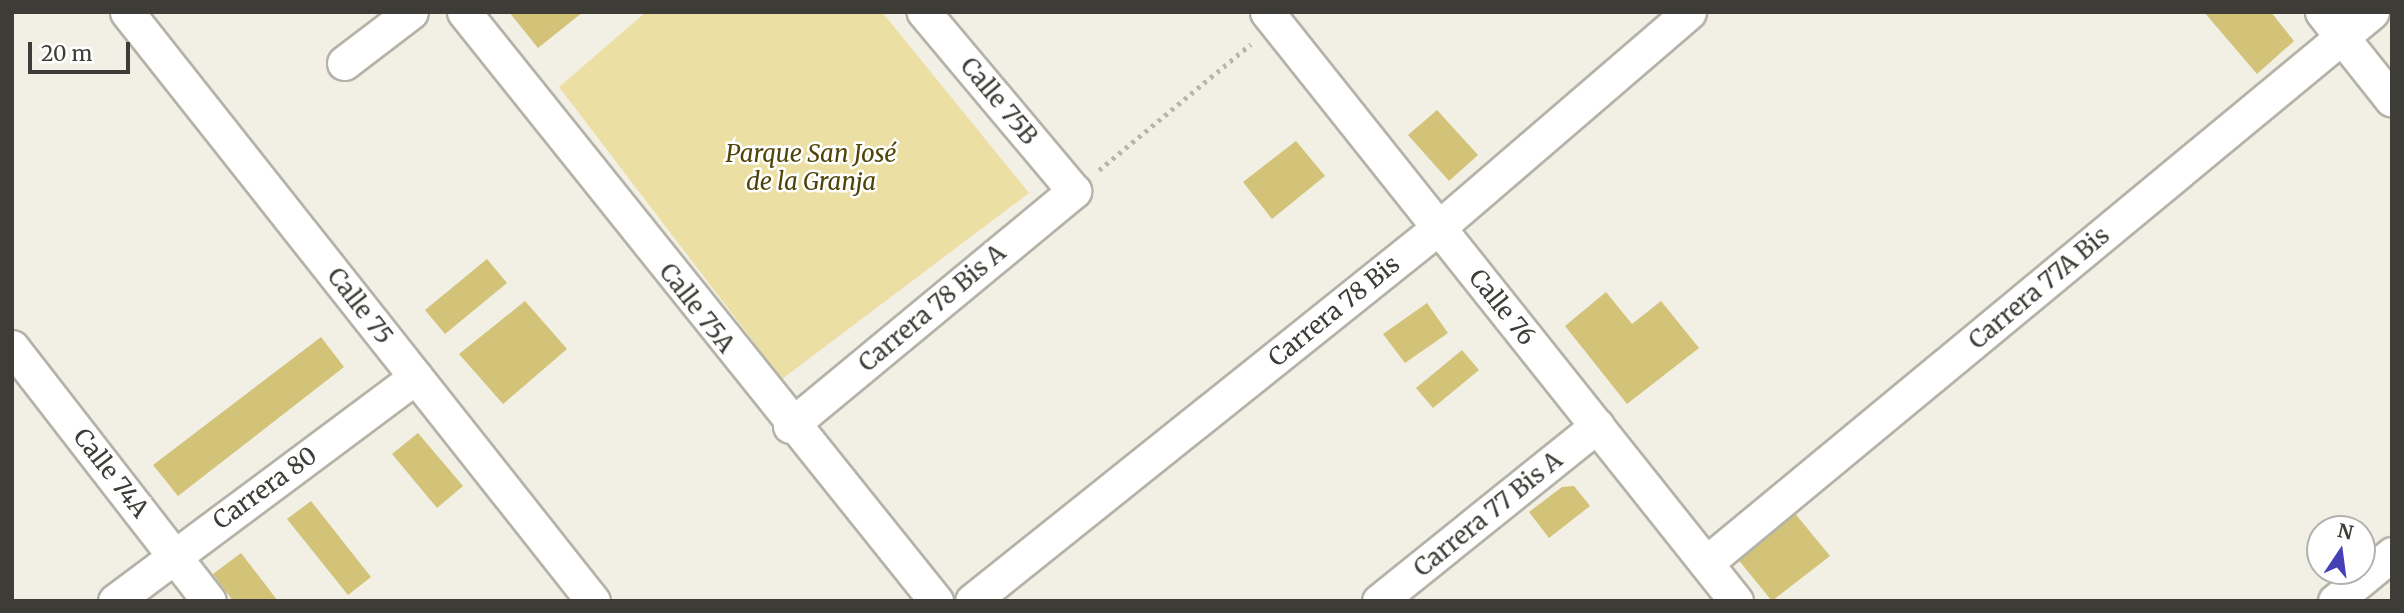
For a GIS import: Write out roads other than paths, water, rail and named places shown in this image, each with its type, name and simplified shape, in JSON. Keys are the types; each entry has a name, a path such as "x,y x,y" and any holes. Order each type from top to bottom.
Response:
{"street":[{"name":"Calle 75","path":"127,12 593,601"},
{"path":"344,63 411,12"},
{"name":"Calle 75A","path":"464,12 790,426 936,601"},
{"name":"Calle 75B","path":"924,12 1074,191"},
{"name":"Carrera 78 Bis","path":"972,601 1438,228 1689,12"},
{"name":"Carrera 77A Bis","path":"1706,563 2332,25 2372,12"},
{"name":"Calle 76","path":"1272,18 1736,601"},
{"path":"2332,25 2392,100"},
{"name":"Carrera 78 Bis A","path":"790,426 1074,191"},
{"name":"Calle 74A","path":"12,347 209,601"},
{"name":"Carrera 80","path":"115,601 416,377"},
{"name":"Carrera 77 Bis A","path":"1379,601 1597,426"},
{"path":"2335,601 2392,554"}],"park label":[{"name":"Parque San José de la Granja","path":"811,168"}]}
